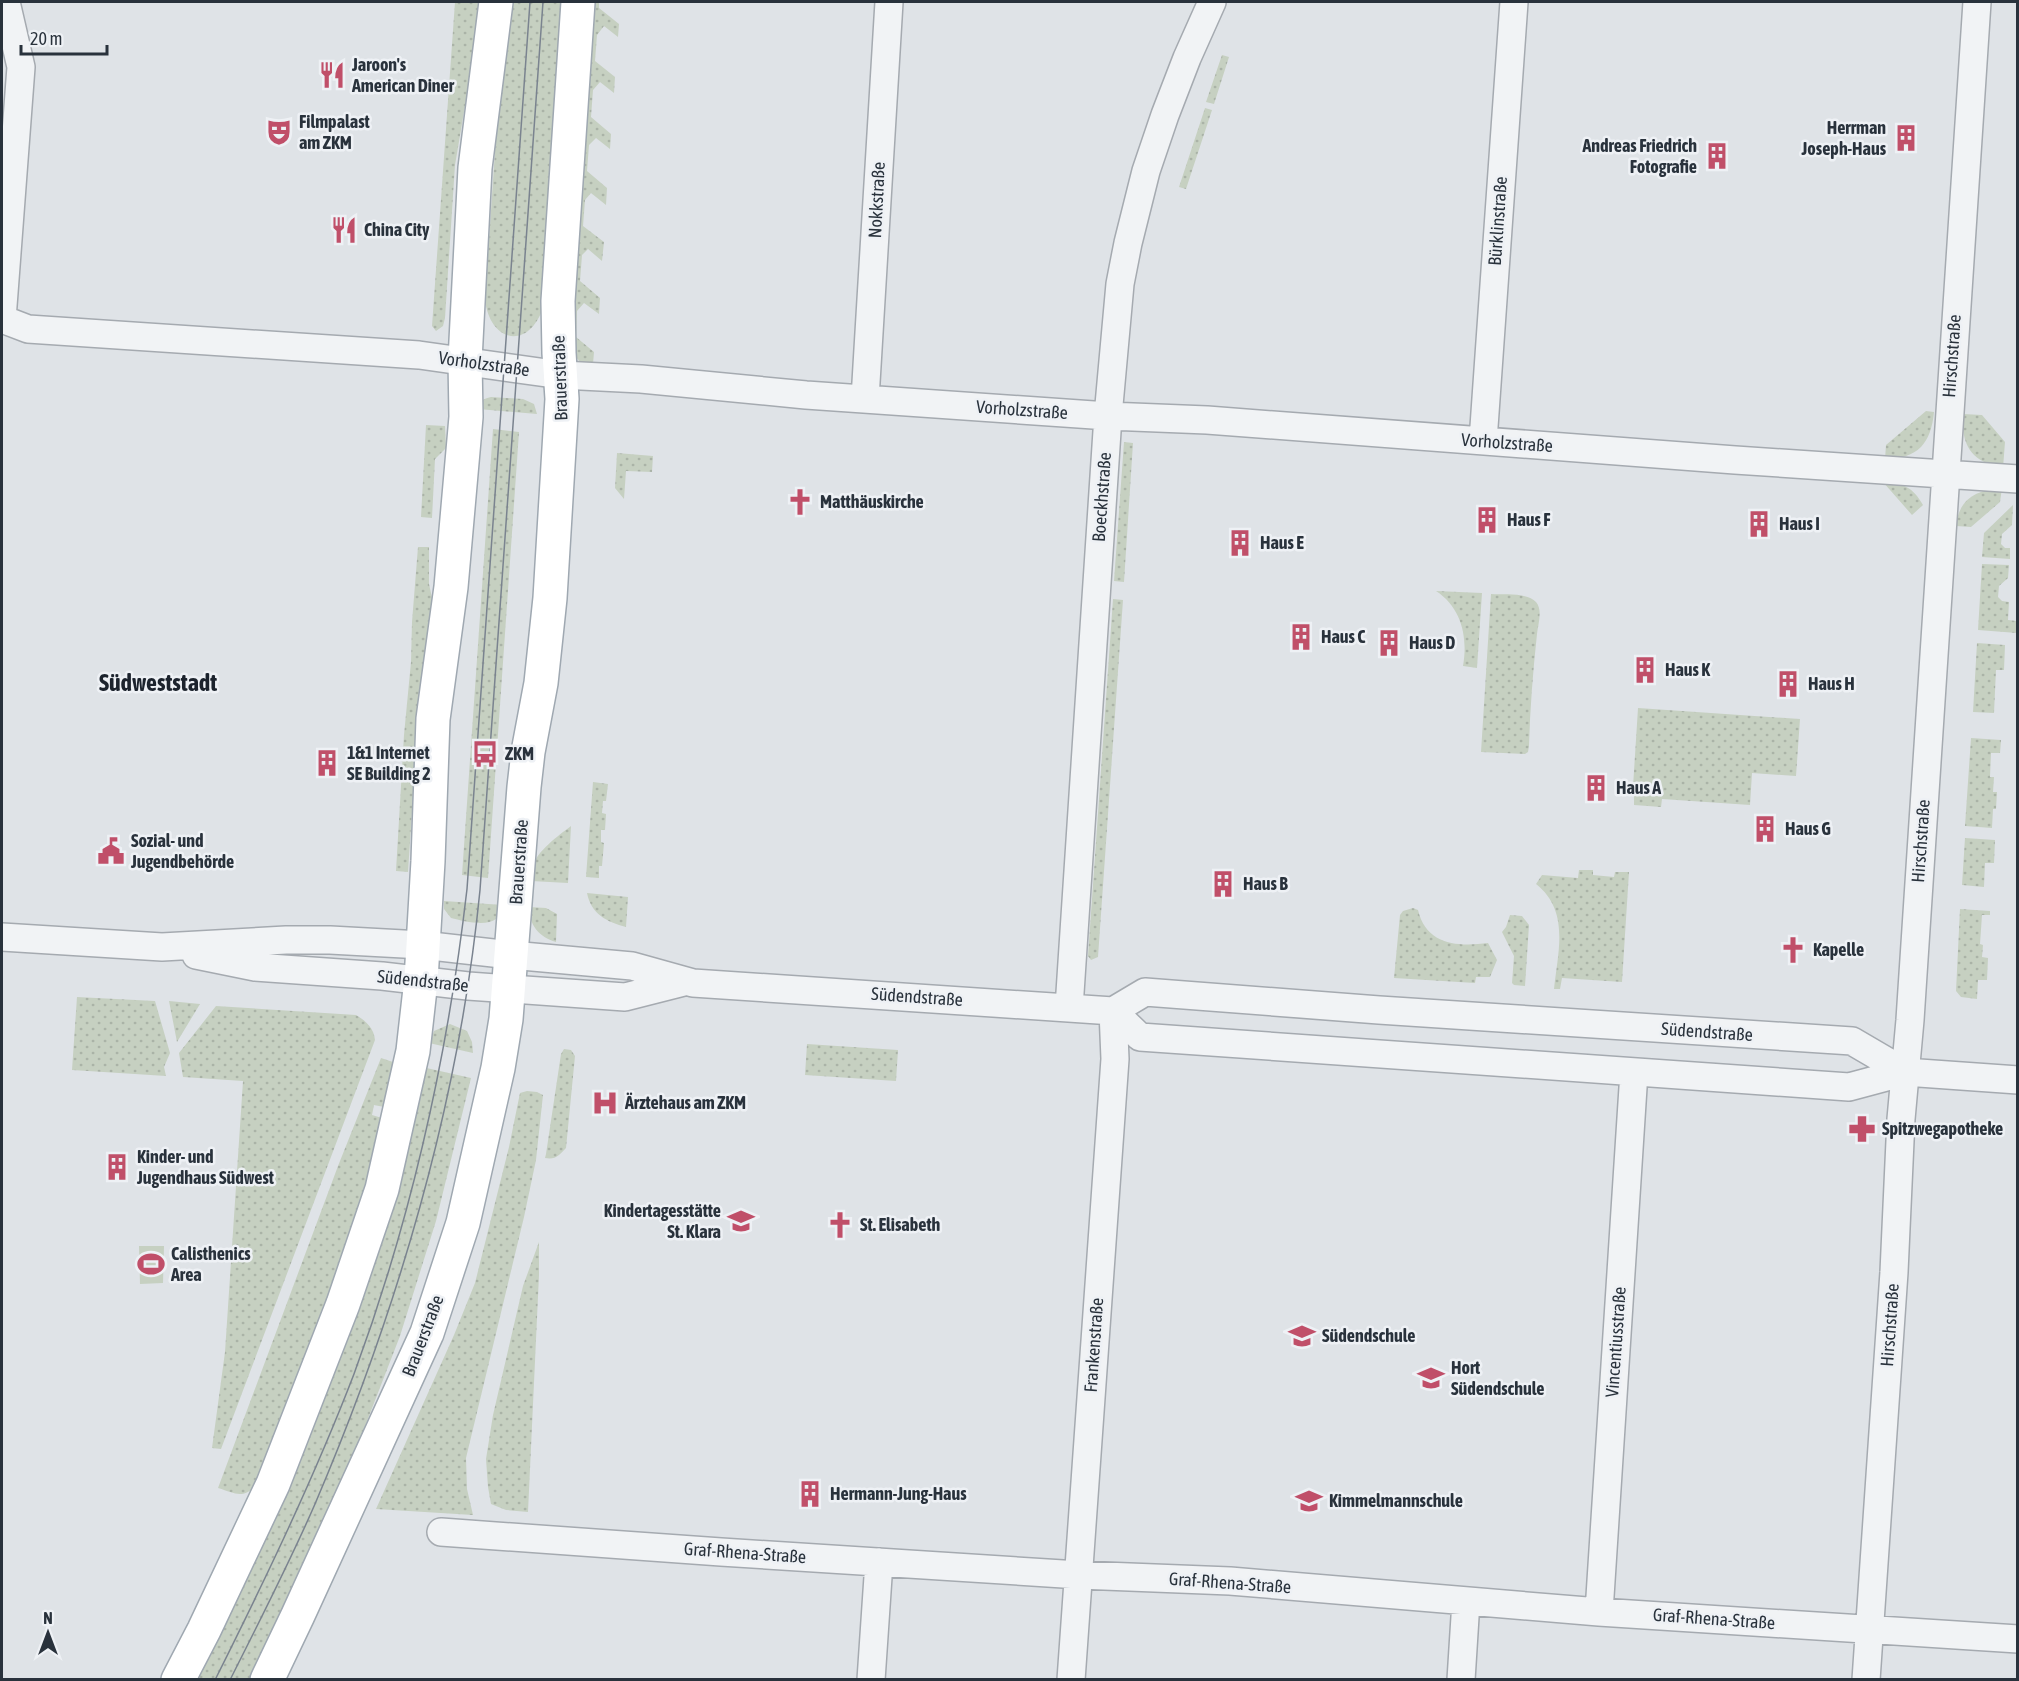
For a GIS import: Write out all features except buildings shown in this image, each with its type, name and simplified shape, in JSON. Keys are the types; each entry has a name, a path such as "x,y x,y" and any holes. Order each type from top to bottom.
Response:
{"main road":[{"path":"178,1680 273,1484 344,1304 382,1189 413,1051 421,980 433,719 452,587 466,417 465,360 474,168 496,2"},
{"name":"Brauerstraße","path":"267,1680 427,1333 463,1223 498,1068 508,989 524,787 541,683 549,609 561,431 558,301 578,2"}],"street":[{"path":"2,319 11,64 6,2"},
{"name":"Nokkstraße","path":"866,399 889,2"},
{"name":"Boeckhstraße","path":"1069,1008 1108,416 1120,284 1135,212 1165,115 1212,2"},
{"name":"Bürklinstraße","path":"1483,441 1514,2"},
{"name":"Hirschstraße","path":"1866,1680 1894,1272 1901,1119 1977,2"},
{"name":"Vorholzstraße","path":"2,319 28,329 395,353 465,360 561,375 641,379 866,399 1108,416 1207,420 2018,479"},
{"name":"Südendstraße","path":"2,937 162,947 286,940 422,945 511,956 632,966 685,982 1113,1011 1145,992 1852,1041 1905,1072"},
{"name":"Südendstraße","path":"162,947 255,967 625,997 685,982"},
{"name":"Südendstraße","path":"1113,1011 1140,1038 1849,1087 1905,1072 2018,1080"},
{"name":"Frankenstraße","path":"1071,1680 1115,1059 1113,1011"},
{"path":"1497,1063 1500,1018"},
{"name":"Vincentiusstraße","path":"1599,1612 1634,1072"},
{"name":"Graf-Rhena-Straße","path":"441,1532 1078,1575 1230,1581 1599,1612 2018,1639"},
{"path":"871,1680 879,1562"},
{"path":"1461,1680 1466,1601"}],"green space":[{"path":"455,2 479,2 474,53 455,165 445,318 443,326 436,331 432,326"},
{"path":"505,2 565,2 543,308 528,331 510,336 494,325 488,314 485,300"},
{"path":"591,2 599,2 599,8 619,24 618,37 604,26 597,35 595,61 615,77 614,93 600,82 593,90 591,117 611,134 610,149 596,138 589,145 587,171 607,188 606,205 591,193 585,200 583,226 604,242 602,261 588,249 582,255 580,281 600,298 599,314 584,303 577,311 576,337 594,352 593,364 582,364 575,356 572,341"},
{"path":"1222,55 1229,57 1214,104 1206,102"},
{"path":"1205,108 1212,110 1186,189 1179,187"},
{"path":"491,397 523,399 534,404 537,414 478,409 482,401"},
{"path":"1926,411 1934,412 1930,432 1921,447 1906,456 1885,459 1886,445"},
{"path":"1963,414 1982,415 2005,442 2003,468 1983,461 1970,450 1964,435"},
{"path":"426,425 445,426 446,448 435,459 432,518 421,517"},
{"path":"493,429 519,432 488,878 462,875"},
{"path":"1124,442 1133,443 1124,582 1114,581"},
{"path":"617,453 653,456 652,472 626,471 624,499 615,488"},
{"path":"1883,482 1907,487 1923,505 1912,515"},
{"path":"2002,488 2000,502 1971,527 1956,526 1961,509 1971,497 1985,491"},
{"path":"2013,505 2012,525 2002,534 2001,544 2005,548 2010,548 2010,559 1982,557 1984,533"},
{"path":"418,547 429,547 429,584 436,616 418,722 408,872 396,871"},
{"path":"1982,564 2009,565 2008,578 1999,586 1998,597 2002,601 2009,602 2008,620 2017,621 2017,633 1978,630"},
{"path":"1436,591 1482,593 1477,668 1463,666 1465,645 1461,624 1452,606"},
{"path":"1491,594 1527,597 1536,602 1539,609 1529,746 1525,754 1481,752"},
{"path":"1113,599 1123,600 1098,957 1091,960 1088,956"},
{"path":"1977,643 2005,645 2004,670 1996,670 1994,713 1973,712"},
{"path":"1638,708 1800,719 1796,776 1752,773 1750,805 1662,799 1661,807 1634,805"},
{"path":"1971,738 2001,740 2000,753 1991,753 1990,777 1994,777 1993,792 1997,792 1992,828 1965,826"},
{"path":"593,782 608,784 606,801 603,801 602,813 606,814 605,830 601,830 601,842 604,843 599,878 586,877"},
{"path":"571,826 568,883 531,881 535,860 549,844"},
{"path":"1965,838 1995,840 1994,863 1985,863 1984,887 1962,885"},
{"path":"1579,870 1593,870 1593,875 1614,877 1615,872 1629,872 1622,982 1562,978 1560,989 1554,989 1559,946 1558,919 1554,906 1536,884 1542,875 1578,878"},
{"path":"587,893 628,897 626,927 612,923 596,912"},
{"path":"444,901 503,905 496,919 486,923 474,923 451,918 444,909"},
{"path":"529,907 546,908 557,914 556,942 545,937 536,929 529,913"},
{"path":"1413,908 1418,910 1422,922 1436,937 1455,944 1488,943 1497,960 1490,977 1476,977 1475,983 1394,978 1400,915 1403,911"},
{"path":"1960,909 1990,911 1990,915 1982,915 1980,944 1983,945 1982,957 1988,958 1987,980 1978,980 1977,999 1961,997 1956,991"},
{"path":"1510,915 1522,916 1529,925 1525,986 1512,983 1514,956 1502,932"},
{"path":"77,997 155,1001 170,1053 164,1067 166,1076 72,1070"},
{"path":"169,1001 200,1004 177,1042"},
{"path":"216,1006 356,1015 369,1025 375,1040 221,1449 212,1448 225,1352 243,1081 183,1077 179,1053"},
{"path":"450,1024 467,1031 472,1042 473,1053 429,1043 434,1031"},
{"path":"807,1044 898,1050 896,1081 805,1075"},
{"path":"564,1049 571,1050 575,1056 566,1148 555,1158 545,1158 561,1054"},
{"path":"381,1058 393,1062 384,1107 374,1105 372,1115 382,1118 342,1265 255,1487 242,1494 218,1488 338,1166"},
{"path":"422,1067 471,1078 436,1221 400,1336 350,1465 251,1679 195,1680"},
{"path":"527,1091 543,1095 536,1160 466,1458 467,1489 473,1515 376,1509 475,1283 520,1093"},
{"path":"539,1242 528,1512 506,1510 491,1504 486,1459 493,1415 523,1286"},
{"name":"Calisthenics Area","path":"139,1246 164,1246 163,1283 140,1284"}],"tram line":[{"path":"215,1680 288,1528 354,1374 375,1315 410,1195 438,1074 467,889 530,2"},
{"path":"230,1680 315,1504 373,1355 399,1280 421,1203 441,1126 457,1049 480,890 543,2"}],"place":[{"name":"Jaroon's American Diner","path":"332,75"},
{"name":"Filmpalast am ZKM","path":"279,132"},
{"name":"Herrman Joseph-Haus","path":"1906,138"},
{"name":"Andreas Friedrich Fotografie","path":"1717,156"},
{"name":"China City","path":"344,230"},
{"name":"Matthäuskirche","path":"800,502"},
{"name":"Haus F","path":"1487,520"},
{"name":"Haus I","path":"1759,524"},
{"name":"Haus E","path":"1240,543"},
{"name":"Haus C","path":"1301,637"},
{"name":"Haus D","path":"1389,643"},
{"name":"Haus K","path":"1645,670"},
{"name":"Haus H","path":"1788,684"},
{"name":"ZKM","path":"485,754"},
{"name":"1&1 Internet SE Building 2","path":"327,763"},
{"name":"Haus A","path":"1596,788"},
{"name":"Haus G","path":"1765,829"},
{"name":"Sozial- und Jugendbehörde","path":"111,851"},
{"name":"Haus B","path":"1223,884"},
{"name":"Kapelle","path":"1793,950"},
{"name":"Ärztehaus am ZKM","path":"605,1103"},
{"name":"Spitzwegapotheke","path":"1862,1129"},
{"name":"Kinder- und Jugendhaus Südwest","path":"117,1167"},
{"name":"Kindertagesstätte St. Klara","path":"741,1221"},
{"name":"St. Elisabeth","path":"840,1225"},
{"name":"Calisthenics Area","path":"151,1264"},
{"name":"Südendschule","path":"1302,1336"},
{"name":"Hort Südendschule","path":"1431,1378"},
{"name":"Hermann-Jung-Haus","path":"810,1494"},
{"name":"Kimmelmannschule","path":"1309,1501"}],"district":[{"name":"Südweststadt","path":"158,683"}]}
